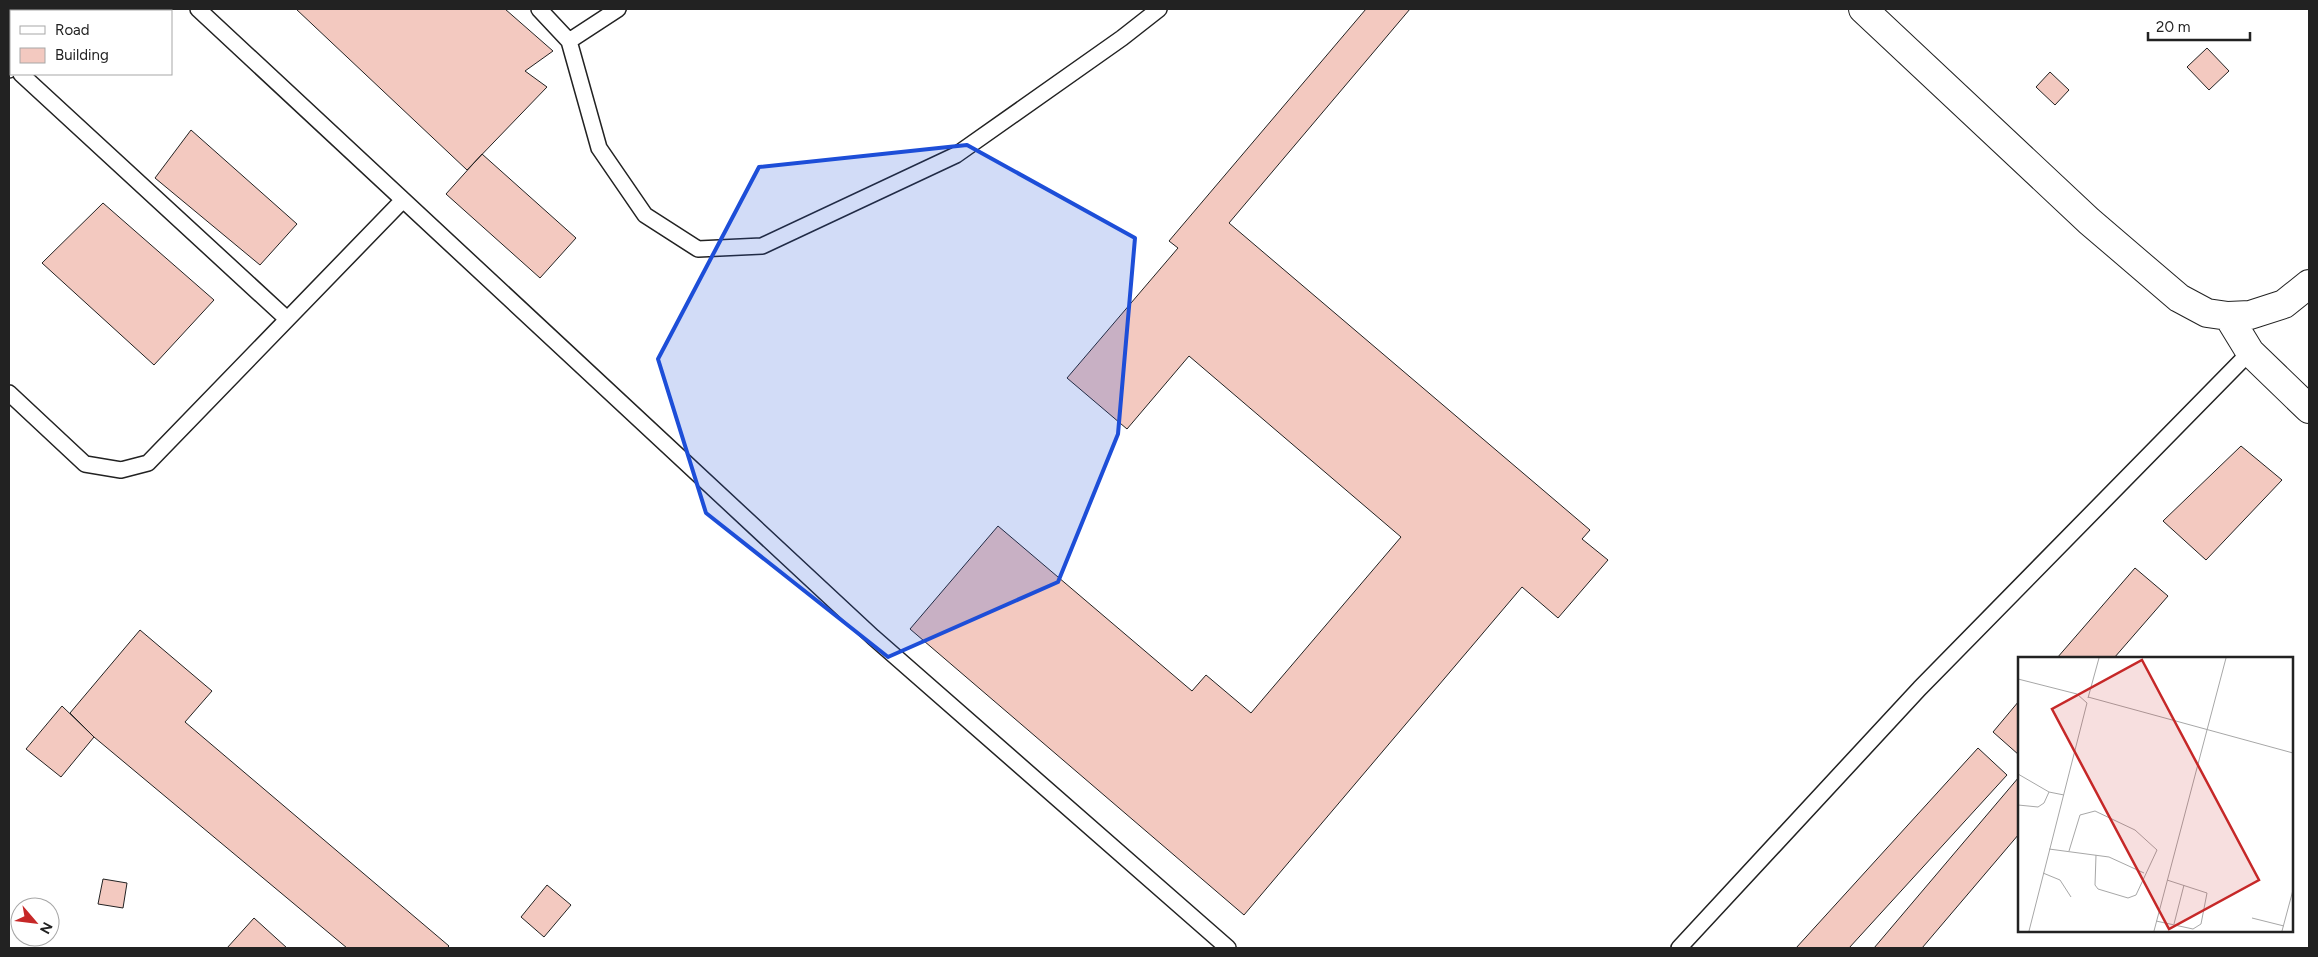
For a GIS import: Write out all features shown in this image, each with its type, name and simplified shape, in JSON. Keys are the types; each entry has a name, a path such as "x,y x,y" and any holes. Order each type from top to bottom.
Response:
{"street":[{"path":"1862,9 2089,221 2179,298 2206,313 2228,316 2250,315 2284,304 2309,284"},
{"path":"2228,316 2250,352 2309,409"}],"lane":[{"path":"198,9 873,637 1228,948"},
{"path":"539,9 569,41 599,148 645,215 698,249 762,246 956,155 1122,38 1159,9"},
{"path":"569,41 618,9"},
{"path":"22,75 287,319"},
{"path":"9,393 85,464 122,470 148,463 403,200"},
{"path":"1679,948 1920,688 2250,352"}],"highlighted area":[{"path":"967,145 1135,238 1118,434 1058,582 888,657 706,513 658,359 759,167"}],"building":[{"path":"296,9 505,9 553,51 525,71 547,87 467,170"},
{"path":"1366,9 1410,9 1229,223 1590,530 1582,539 1608,560 1558,618 1522,587 1244,915 910,629 998,526 1192,691 1206,675 1251,713 1401,537 1189,356 1127,429 1067,378 1178,248 1169,241"},
{"path":"2207,48 2229,71 2209,90 2187,67"},
{"path":"2050,72 2069,90 2055,105 2036,87"},
{"path":"191,130 297,224 260,265 155,178"},
{"path":"482,154 576,238 540,278 446,194"},
{"path":"103,203 214,300 154,365 42,263"},
{"path":"2241,446 2282,480 2206,560 2163,521"},
{"path":"2135,568 2168,596 2115,657 2058,657"},
{"path":"140,630 212,691 185,722 449,946 447,948 347,948 94,737 70,713"},
{"path":"2018,702 2018,754 1993,732"},
{"path":"62,706 94,737 61,777 26,749"},
{"path":"1978,748 2007,775 1849,948 1796,948"},
{"path":"2018,778 2018,835 1922,948 1874,948"},
{"path":"103,879 127,883 123,908 98,904"},
{"path":"547,885 571,905 544,937 521,917"},
{"path":"254,918 287,948 227,948"}]}
